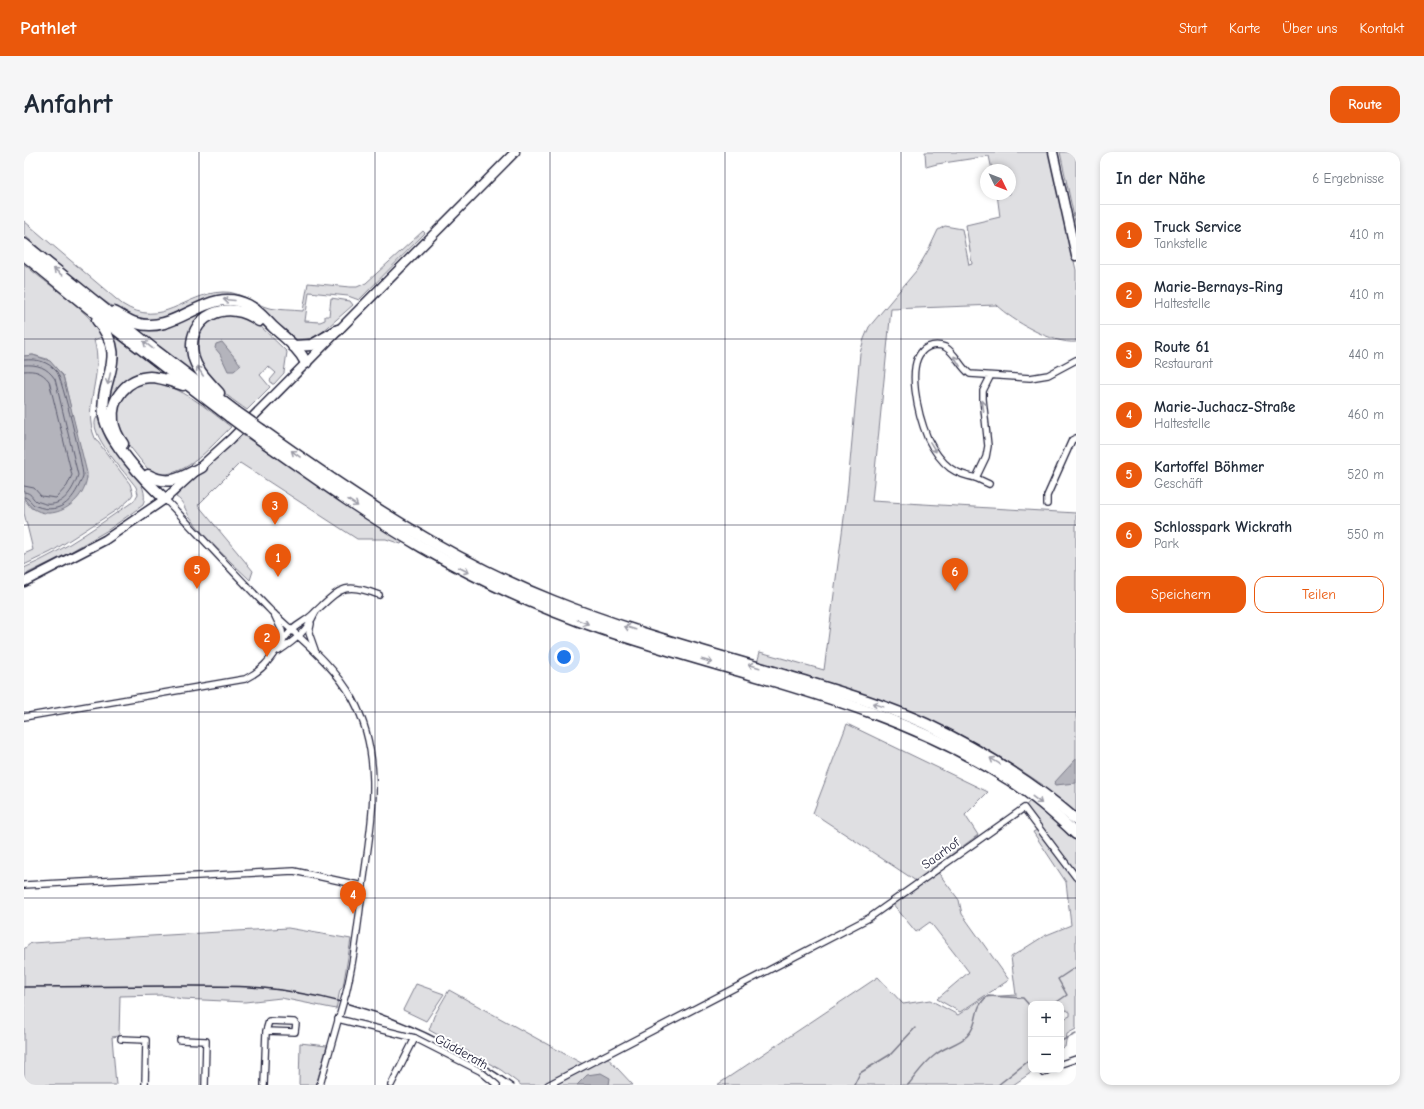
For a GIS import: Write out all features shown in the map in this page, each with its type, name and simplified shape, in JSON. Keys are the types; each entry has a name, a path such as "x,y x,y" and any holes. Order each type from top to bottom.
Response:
{"highway":[{"path":"24,244 87,302 189,387 233,414"},
{"path":"24,254 233,414 353,503 422,547 495,585 552,610 602,629 890,719 968,755 1025,785 1055,808 1076,820"},
{"path":"87,302 135,323 151,325 174,320 216,300 234,300 242,302 255,310 294,346 303,356 306,363"},
{"path":"87,302 106,331 112,352 112,368 104,405 106,425 118,446 155,490 165,499"},
{"path":"233,414 204,377 193,356 194,335 206,318 218,311 229,309 246,312 260,321 299,360 306,363"},
{"path":"294,346 312,345 338,330"},
{"path":"165,499 159,487 123,444 115,429 112,415 117,398 128,384 142,378 156,378 189,387"},
{"path":"148,475 162,481 169,481 202,467"},
{"path":"1055,808 1076,834"}],"main road":[{"path":"24,582 105,540 165,499 202,467 515,152"},
{"path":"1053,152 1076,256"}],"street":[{"path":"989,484 976,478 961,474 950,468 940,458 928,440 916,404 914,385 916,364 919,354 924,349 936,345 945,347 954,355 962,368 970,374 990,377 1036,377 1048,375 1076,360"},
{"path":"976,478 986,457 988,446 983,390 990,377"},
{"path":"1046,504 1047,496 1072,440 1076,438"},
{"path":"165,499 273,612 317,653 332,670 352,698 363,721 371,750 375,790 352,966 346,993 320,1085"},
{"path":"275,654 293,630 315,613 333,594 341,590 361,588 379,595"},
{"path":"273,612 282,631 283,643"},
{"path":"315,613 311,622 309,633 317,653"},
{"path":"24,717 245,679 255,674 275,654 299,636 311,622"},
{"name":"Saarhof","path":"548,1085 869,918 1024,808 1076,878"},
{"path":"24,885 294,871 363,886"},
{"name":"Güdderath","path":"339,1017 416,1038 480,1071 497,1085"},
{"path":"264,1085 266,1031 270,1021 294,1022 296,1024 295,1032 266,1031"},
{"name":"Güdderath","path":"391,1085 416,1038"},
{"path":"121,1039 146,1040 145,1085"},
{"path":"180,1040 206,1041 205,1085"},
{"path":"1064,1063 1076,1059"}],"shaded area":[{"path":"925,152 1049,152 1076,270 1076,342 1066,342 1033,330 1012,318 996,305 891,309 872,501 1076,513 1076,1029 1067,1034 1064,1047 1064,1019 1070,1016 1070,1012 1064,1010 1064,1001 1028,1001 1028,1073 1031,1073 1013,1085 717,1085 878,977 903,1004 930,1000 958,1015 985,997 1016,995 1011,957 1044,936 1071,925 1066,882 1033,832 1039,829 1024,808 1043,785 986,749 927,719 864,695 757,663 760,652 824,670 847,495 860,353 869,327 916,271 938,230 945,226 962,229 969,265 972,264 966,225 1000,217 998,200 1016,200 1016,164 991,164 989,156 926,167"},
{"path":"1060,152 1076,152 1076,226"},
{"path":"24,221 122,304 136,311 149,313 161,312 196,298 223,292 229,292 242,296 269,308 303,311 308,283 357,287 366,283 423,231 425,233 359,300 348,296 309,292 305,321 320,322 325,320 325,316 329,316 331,298 350,301 353,305 320,334 312,338 296,342 239,299 192,313 168,318 144,321 133,318 118,311 101,299 24,235"},
{"path":"24,264 87,315 104,336 94,340 97,353 97,366 91,402 91,426 95,438 130,484 133,494 121,507 51,552 24,565 24,554 33,550 24,513 24,498 31,508 50,513 80,494 87,478 63,375 47,359 33,355 24,356"},
{"path":"229,301 255,315 217,309 191,339 203,380 130,324 144,326"},
{"path":"230,311 253,319 287,352 284,373 274,384 272,384 270,380 276,373 268,366 260,375 270,387 247,410 227,396 209,378 202,368 198,357 197,345 202,328 215,316"},
{"path":"110,333 170,378 149,374 112,404 126,454 105,418"},
{"path":"151,380 184,393 203,405 231,427 193,463 175,472 165,474 165,479 153,475 121,435 116,424 119,401 128,388"},
{"path":"97,417 108,442 139,480 143,488 143,505 108,530 65,555 24,575 24,568 53,554 80,537 134,501 138,494 136,487 102,442 95,424"},
{"path":"241,434 403,541 401,544 386,539 357,539 240,463 198,505 253,571 250,580 218,550 188,515 181,501 176,497 180,491"},
{"path":"847,724 988,792 965,815 978,835 916,881 813,813"},
{"path":"937,871 959,900 962,914 1009,980 960,1012 937,999 969,972 930,922 916,932 892,903"},
{"path":"288,928 351,939 343,987 340,990 336,1009 281,998 245,1002 182,999 163,995 120,996 119,1036 112,1037 116,1085 24,1085 24,949 31,943"},
{"path":"416,984 444,994 426,1021 403,1010"},
{"path":"449,990 583,1064 603,1053 633,1085 521,1085 501,1070 429,1030 434,1016"},
{"path":"300,1043 327,1046 316,1085 299,1085"}],"water":[{"path":"222,342 241,365 234,371 228,371 220,354 215,348 216,344"},
{"path":"33,355 50,361 63,376 87,473 85,484 80,495 73,503 63,510 53,513 42,512 32,508 24,498 24,356"},
{"path":"1076,759 1076,783 1055,785 1054,783"},
{"path":"601,1073 610,1078 609,1085 577,1085 587,1075"}],"waterway":[{"path":"1058,1001 1067,995 1058,979 1076,967"},
{"path":"908,1085 931,1058 967,1036 974,1025 980,1006 988,996 1023,998 1028,1004"},
{"path":"854,1085 860,1073 891,1054 915,1028"},
{"path":"1064,1040 1076,1034"},
{"path":"998,1085 1028,1061"}],"railway":[{"path":"24,987 232,986 293,992 352,1005 409,1025 463,1052 514,1085"}],"place":[{"name":"Route 61","path":"275,525"},
{"name":"Truck Service","path":"278,577"},
{"name":"Kartoffel Böhmer","path":"197,589"},
{"name":"Schlosspark Wickrath","path":"955,591"},
{"name":"Marie-Bernays-Ring","path":"267,657"},
{"name":"Marie-Juchacz-Straße","path":"353,914"}]}
